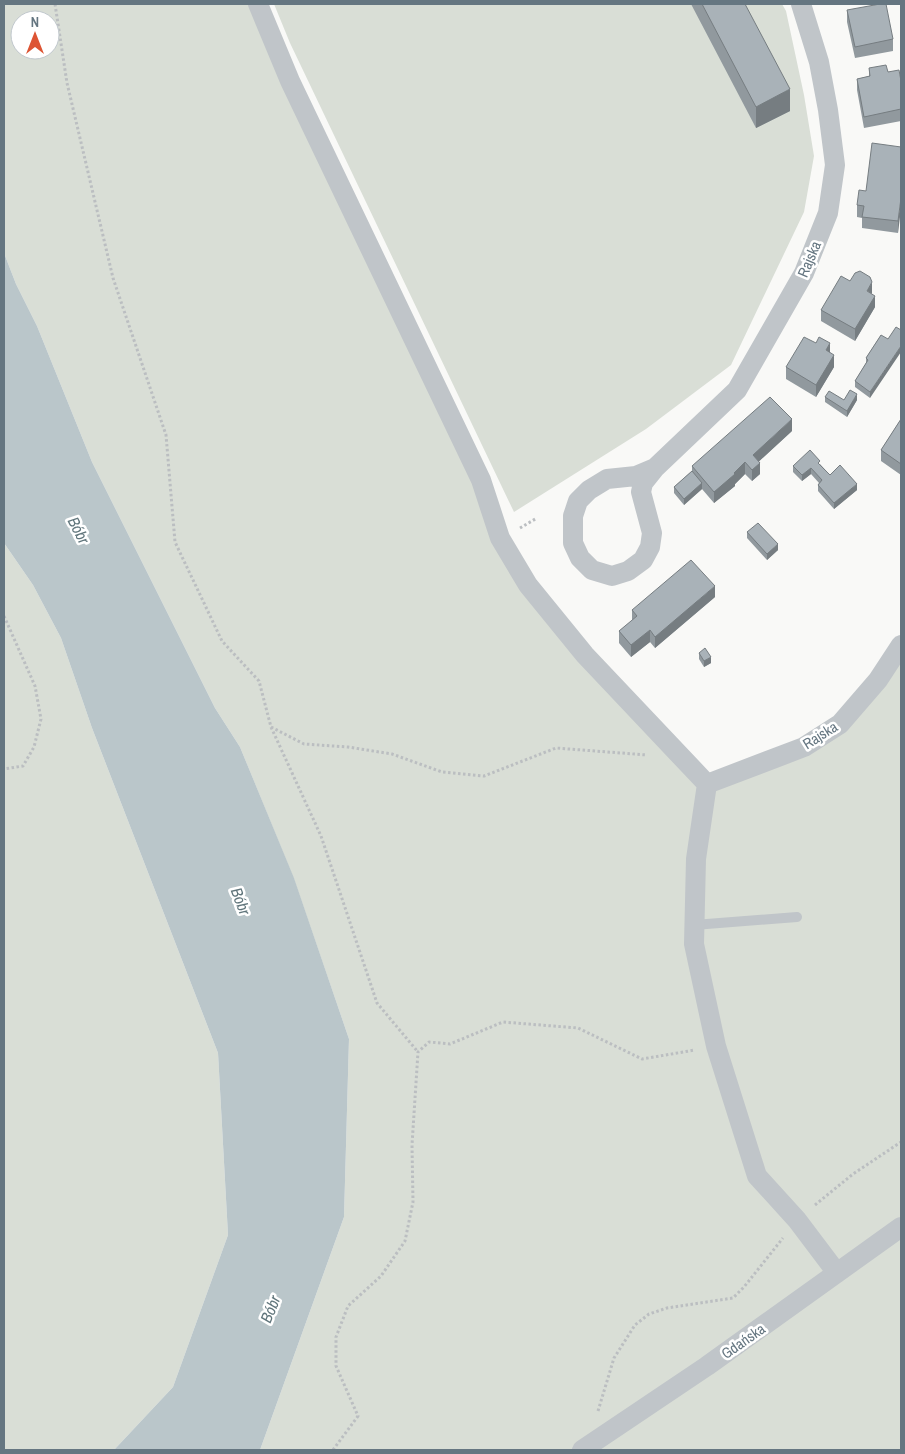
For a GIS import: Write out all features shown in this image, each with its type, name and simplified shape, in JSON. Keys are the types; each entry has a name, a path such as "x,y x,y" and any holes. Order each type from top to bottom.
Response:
{"street":[{"path":"258,4 290,80 481,480 500,538 528,585 585,655 707,784 696,860 694,944 716,1046 757,1176 797,1220 837,1273"},
{"name":"Rajska","path":"655,468 636,476 607,479 589,490 578,501 573,516 574,543 580,558 592,570 612,576 628,571 643,560 650,547 652,533 641,492 643,483 655,468 737,390 804,273 828,212 835,165 828,110 819,62 801,4"},
{"name":"Rajska","path":"707,784 804,746 840,724 878,680 901,645"},
{"name":"Gdańska","path":"586,1447 707,1366 901,1227"}],"lane":[{"path":"694,924 797,917"}],"path":[{"path":"55,4 67,83 113,278 166,435 175,542 222,641 259,681 271,727 321,836 377,1003 418,1052 412,1145 413,1202 407,1231 404,1241 382,1276 348,1306 336,1337 336,1366 358,1416 333,1450"},
{"path":"518,530 537,518"},
{"path":"4,616 35,686 41,719 34,746 23,766 4,769"},
{"path":"271,727 304,744 348,746 384,752 442,772 484,776 556,748 681,757"},
{"path":"418,1052 429,1042 450,1044 503,1022 578,1028 642,1059 716,1046"},
{"path":"586,1447 614,1358 635,1325 649,1314 667,1308 733,1298 744,1287 797,1220 853,1174 901,1142"}],"shaded area":[{"path":"4,4 258,4 528,585 707,784 840,724 901,645 901,1450 260,1450 344,1217 349,1039 294,879 240,747 215,708 92,462 37,326 16,284 4,253"},
{"path":"274,4 782,4 786,11 804,95 814,156 804,212 731,365 646,429 514,512 290,43"},
{"path":"4,543 33,585 61,638 92,728 218,1053 228,1235 173,1387 114,1450 4,1450"}],"water":[{"name":"Bóbr","path":"4,253 16,284 37,326 92,462 215,708 240,747 294,878 349,1039 344,1217 260,1450 114,1450 173,1387 228,1235 218,1053 92,728 61,638 33,585 4,543"}],"building":[{"path":"702,4 745,4 790,89 756,107"},
{"path":"886,4 893,39 855,47 847,10"},
{"path":"886,65 888,72 899,70 901,109 864,117 857,79 870,76 869,68"},
{"path":"872,143 901,147 901,198 898,221 862,217 864,206 857,205 859,190 866,191"},
{"path":"860,271 870,277 872,282 867,291 875,296 855,329 821,310 841,276 850,281 855,273"},
{"path":"896,327 901,330 901,346 870,392 855,381 868,360 866,358 881,335 888,339"},
{"path":"804,337 816,343 819,337 830,343 826,350 834,355 816,385 786,367"},
{"path":"850,390 857,394 847,411 825,397 829,391 844,400"},
{"path":"770,397 792,419 753,455 760,463 752,470 745,462 735,474 714,492 692,466"},
{"path":"901,419 901,464 881,450"},
{"path":"810,450 820,461 818,463 830,475 840,465 857,484 834,503 818,485 822,480 811,468 802,475 793,466"},
{"path":"692,471 702,483 684,499 674,487"},
{"path":"758,523 778,544 767,554 747,532"},
{"path":"691,560 715,586 655,637 650,630 631,645 619,631 637,616 632,610"},
{"path":"705,648 711,657 704,661 699,653"}]}
